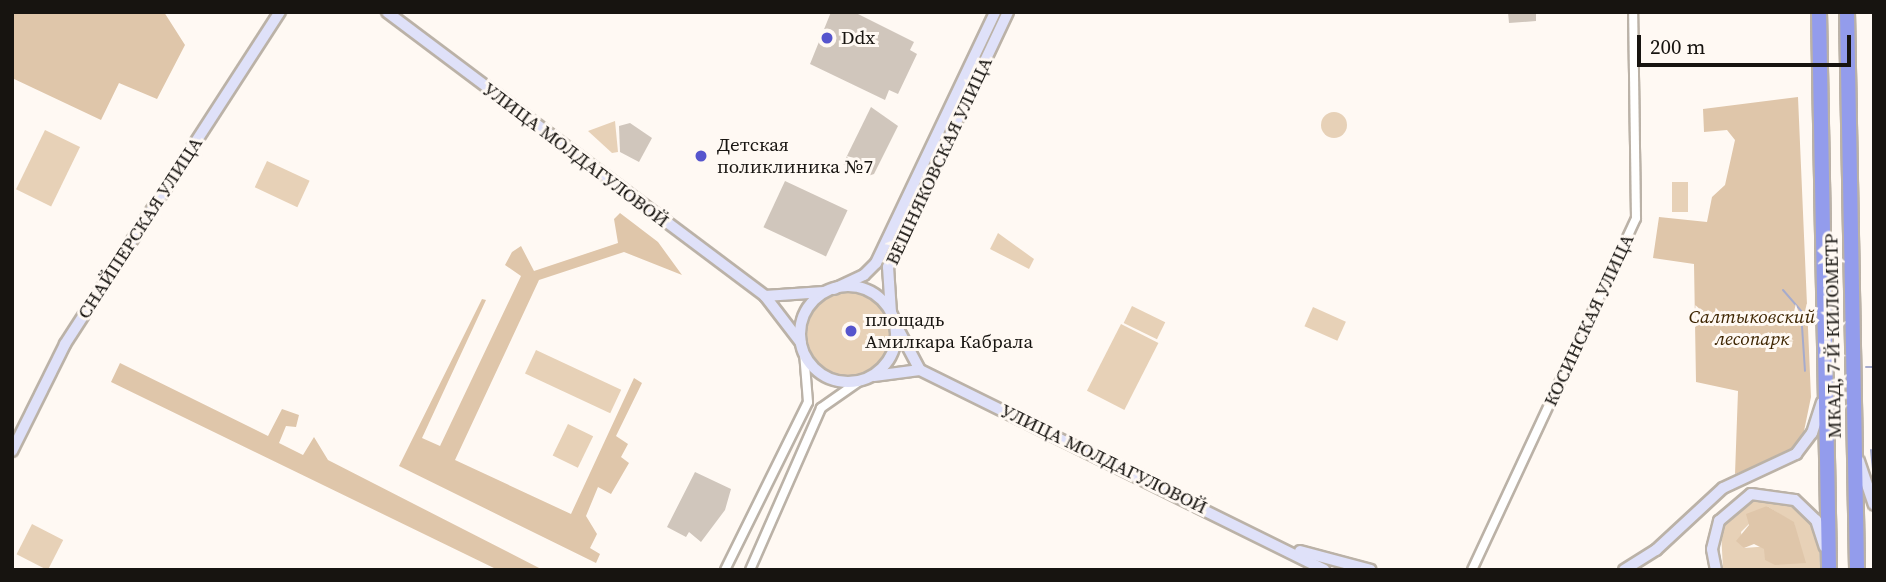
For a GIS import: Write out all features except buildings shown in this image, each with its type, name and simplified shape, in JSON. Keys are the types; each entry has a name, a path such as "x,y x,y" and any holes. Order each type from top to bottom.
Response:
{"highway":[{"name":"МКАД, 7-Й КИЛОМЕТР","path":"1819,12 1829,567"},
{"name":"МКАД, 7-Й КИЛОМЕТР","path":"1847,12 1857,570"}],"main road":[{"name":"СНАЙПЕРСКАЯ УЛИЦА","path":"12,451 65,344 280,12"},
{"name":"УЛИЦА МОЛДАГУЛОВОЙ","path":"387,12 765,296 802,348"},
{"name":"ВЕШНЯКОВСКАЯ УЛИЦА","path":"830,290 864,275 876,263 995,12"},
{"name":"ВЕШНЯКОВСКАЯ УЛИЦА","path":"893,318 888,267 1008,12"},
{"path":"765,296 830,290 872,293 893,318 920,370 866,378 832,379 802,348 804,316 830,290"},
{"path":"866,378 893,352 893,318"},
{"name":"УЛИЦА МОЛДАГУЛОВОЙ","path":"920,370 1287,547 1340,566 1371,570"},
{"path":"1624,570 1656,550 1723,488 1796,454 1812,433 1826,380"},
{"path":"1855,429 1874,505"},
{"path":"1716,570 1712,550 1718,521 1739,500 1766,492 1796,500 1808,510 1823,537 1829,567"},
{"name":"УЛИЦА МОЛДАГУЛОВОЙ","path":"1287,547 1324,570"}],"street":[{"name":"КОСИНСКАЯ УЛИЦА","path":"1472,570 1636,218 1633,12"},
{"path":"975,55 984,52 986,61"},
{"path":"725,570 808,402 802,348"},
{"path":"750,570 821,408 866,378"}],"shaded area":[{"path":"1334,112 1343,116 1347,125 1343,134 1334,138 1325,134 1321,125 1325,116"},
{"path":"615,121 618,152 612,153 588,131"},
{"path":"45,130 80,147 51,206 16,189"},
{"path":"267,161 310,181 297,207 255,187"},
{"path":"1672,182 1688,182 1688,212 1672,212"},
{"path":"998,233 1034,259 1029,269 990,249"},
{"path":"849,292 872,299 884,311 891,334 884,357 872,369 849,376 826,369 814,357 807,334 814,311 826,299"},
{"path":"1132,306 1165,322 1157,339 1124,323"},
{"path":"1313,307 1346,322 1337,341 1304,326"},
{"path":"1121,324 1158,343 1124,410 1087,391"},
{"path":"536,350 621,390 610,413 525,374"},
{"path":"568,424 593,436 578,468 553,455"},
{"path":"1756,500 1787,501 1802,510 1819,540 1820,570 1723,570 1721,530 1729,517","holes":["1767,506 1794,523 1797,544 1744,548 1741,532"]},
{"path":"32,524 63,540 48,570 17,554"}],"green space":[{"path":"12,12 164,12 185,45 157,99 119,83 101,120 12,78"},
{"name":"Салтыковский лесопарк","path":"1798,97 1811,397 1803,436 1785,455 1735,474 1738,391 1696,382 1694,264 1653,258 1659,217 1707,222 1712,197 1725,185 1735,140 1727,130 1704,132 1703,109"},
{"path":"620,213 658,242 682,275 624,252 539,280 455,460 571,514 634,378 642,383 616,436 628,444 621,457 629,463 611,494 598,487 586,516 597,534 590,548 600,554 596,563 399,466 482,299 486,300 422,438 440,446 521,276 505,265 512,252 521,246 534,271 618,243 614,219"},
{"path":"120,363 268,436 282,409 299,415 296,427 286,426 279,443 303,455 314,437 328,460 543,570 498,570 111,382"},
{"path":"1767,506 1794,522 1806,563 1775,565 1765,560 1764,549 1754,544 1744,548 1736,541 1749,525 1746,514"}],"waterway":[{"path":"1783,290 1801,311 1805,371"},
{"path":"1866,367 1874,367"},
{"path":"1871,450 1874,480"}],"place":[{"name":"Ddx","path":"827,38"},
{"name":"Детская поликлиника №7","path":"701,156"},
{"name":"площадь Амилкара Кабрала","path":"851,331"}]}
